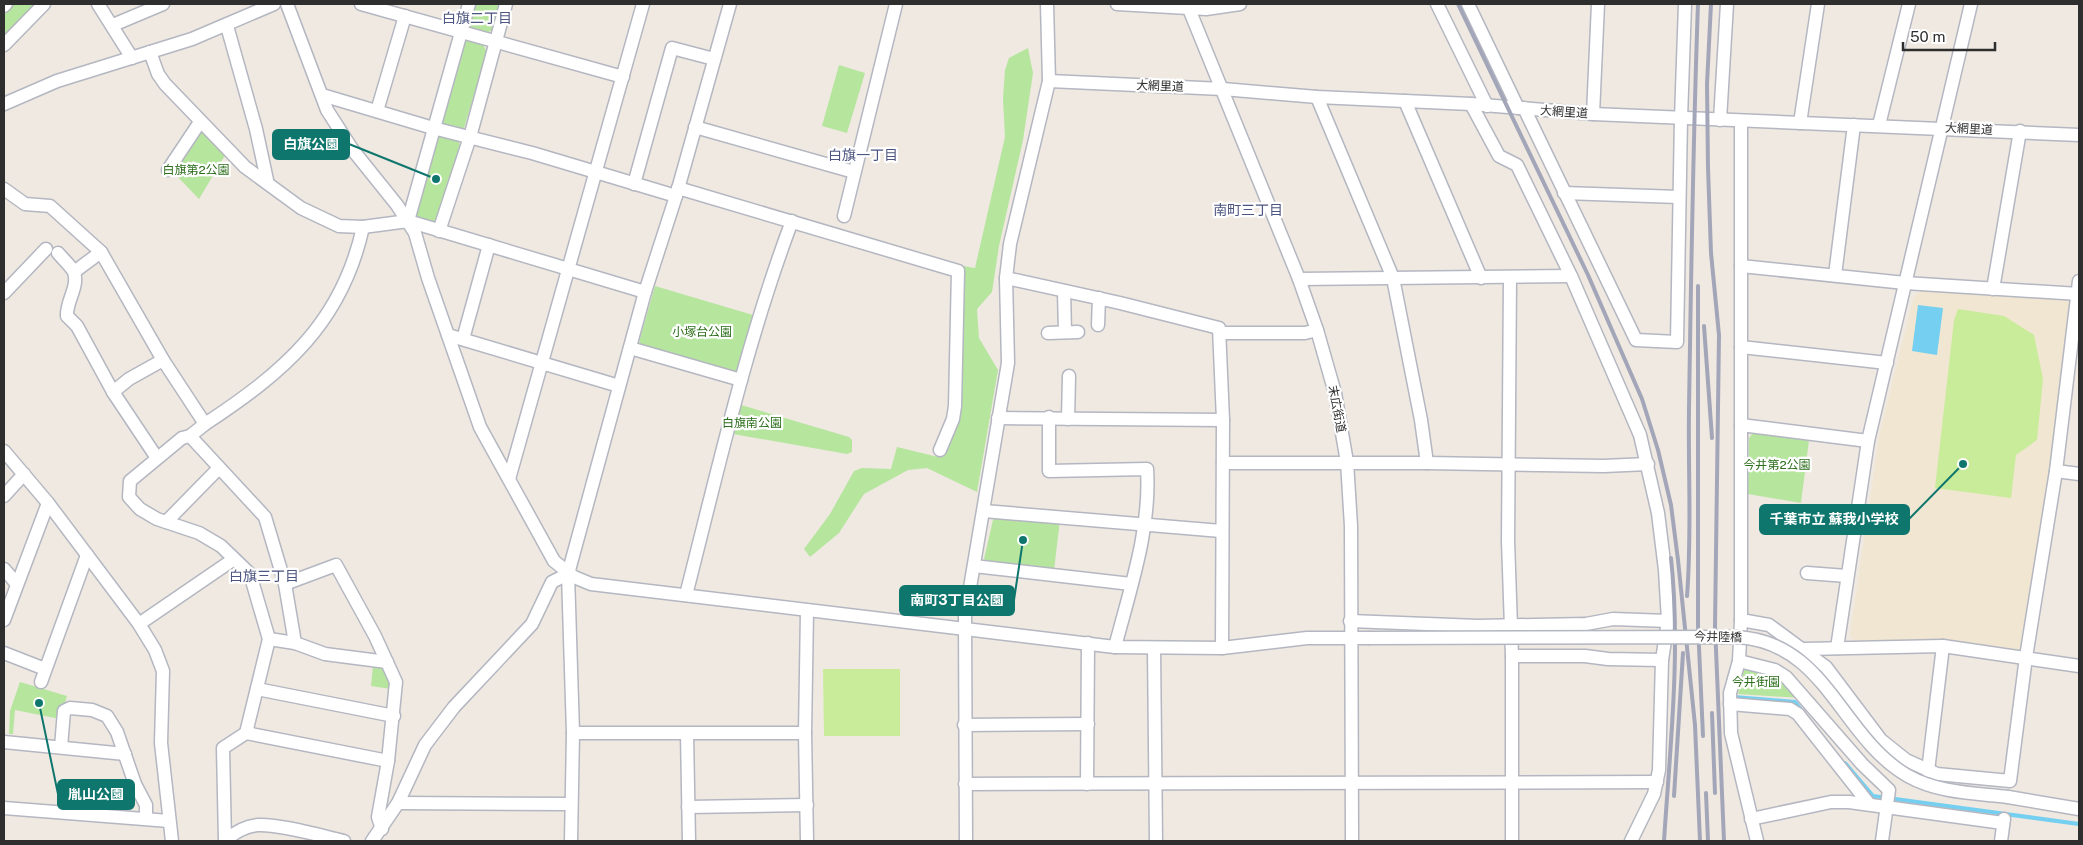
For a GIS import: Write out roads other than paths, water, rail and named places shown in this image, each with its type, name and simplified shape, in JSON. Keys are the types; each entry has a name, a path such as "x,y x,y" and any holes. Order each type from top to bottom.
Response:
{"street":[{"path":"4,45 44,4"},
{"path":"98,4 113,25 132,58"},
{"path":"113,25 163,4"},
{"path":"4,104 57,81 227,26 274,4"},
{"path":"287,4 322,95 338,129 408,222 419,243 428,278 474,414 554,561 568,574"},
{"path":"361,4 623,77"},
{"path":"408,222 469,4"},
{"path":"439,232 470,137 506,4"},
{"path":"509,480 643,4"},
{"path":"570,841 573,734 568,574 619,386 677,192 730,4"},
{"path":"844,216 896,4"},
{"path":"966,841 964,628 1008,363 1006,278 1010,244 1049,81 1047,4"},
{"path":"1117,4 1188,6 1206,9 1240,4"},
{"path":"1437,4 1487,106"},
{"path":"1468,4 1636,340 1677,342 1680,118 1685,4"},
{"path":"1593,114 1598,4"},
{"path":"1720,120 1727,4"},
{"path":"1800,123 1818,4"},
{"path":"1879,126 1910,4"},
{"path":"1837,648 1868,441 1971,4"},
{"name":"末広街道","path":"1188,6 1223,88 1299,280 1317,330 1334,393 1347,462 1351,526 1352,841"},
{"path":"377,111 405,16"},
{"path":"227,26 256,129 267,180"},
{"path":"634,184 672,48 714,59"},
{"path":"150,52 158,74 200,122 245,167 267,180 301,208 339,226 363,227 408,222 646,292"},
{"name":"大網里道","path":"1049,81 1223,88 1317,97 1471,104 1593,114 2079,135"},
{"path":"322,95 634,184 677,192 792,221 958,271 955,406 953,419 940,450"},
{"path":"1317,97 1393,278 1421,420 1427,463"},
{"path":"1405,101 1481,278"},
{"path":"1471,104 1499,156 1517,165 1571,276 1640,436 1648,464 1658,513 1665,570 1668,621 1662,660 1657,782 1651,802 1631,841"},
{"path":"1741,121 1741,620 1739,661 1730,693 1730,704 1732,739 1757,841"},
{"path":"168,170 200,122"},
{"path":"1835,275 1854,125"},
{"path":"695,127 854,172"},
{"path":"1993,289 2020,131"},
{"path":"4,189 25,204 50,206 101,252 163,360 206,424"},
{"path":"1564,193 1679,197"},
{"path":"686,595 740,380 770,279 792,221"},
{"path":"226,841 223,748 246,733 269,639 250,574 222,546 199,533 166,522 140,509 129,497 130,481 182,438 190,436 288,363 303,347 325,317 348,277 357,253 363,227"},
{"path":"462,339 489,245"},
{"path":"4,293 52,251 74,272 74,291 66,306 66,316 77,326 113,392 157,458"},
{"path":"74,272 101,252"},
{"path":"1741,266 1905,283 2078,294"},
{"path":"1299,280 1571,276"},
{"path":"1006,278 1099,298 1219,328 1223,420 1221,531 1222,648"},
{"path":"1510,278 1512,841"},
{"path":"1741,620 1769,625 1826,666 1887,746 1906,760 1928,772 1948,776 2010,781 2026,657 2056,471 2079,281"},
{"path":"1048,333 1072,332 1064,291"},
{"path":"1098,325 1099,298"},
{"path":"1220,333 1305,333 1317,330"},
{"path":"448,335 619,386"},
{"path":"1741,347 1887,364"},
{"path":"630,348 740,380"},
{"path":"113,392 129,379 163,360"},
{"path":"1068,419 1070,376"},
{"path":"1049,417 1049,471 1147,469 1149,497 1145,524 1115,647"},
{"path":"998,418 1223,420"},
{"path":"1741,425 1868,441"},
{"path":"190,436 265,517 285,584 295,643"},
{"path":"4,451 48,503 139,624 155,650 163,671 161,743 172,841"},
{"path":"1223,463 1648,464"},
{"path":"166,522 219,468"},
{"path":"2056,471 2079,474"},
{"path":"4,496 24,474"},
{"path":"4,620 16,583 48,503"},
{"path":"984,511 1221,531"},
{"path":"41,682 87,555"},
{"path":"139,624 234,558"},
{"path":"285,584 336,565 396,682 394,716 378,817 382,829"},
{"path":"974,566 1131,584"},
{"path":"4,569 16,583"},
{"path":"1807,573 1847,576"},
{"path":"372,841 398,803 425,745 454,708 532,624 552,582 568,574"},
{"name":"今井陸橋","path":"568,574 591,584 1115,647 1222,648 1307,638 1737,637 1761,640 1782,648 1810,668 1873,746 1887,760 1908,776 1943,789 2008,797 2079,809"},
{"path":"807,610 805,733 807,841"},
{"path":"1350,621 1510,626 1586,624 1608,619 1668,621"},
{"path":"269,639 295,643 325,654 387,662"},
{"path":"1087,784 1088,643"},
{"path":"1805,650 1943,646 2079,666"},
{"path":"1928,772 1943,646"},
{"path":"1154,648 1156,841"},
{"path":"4,653 45,669"},
{"path":"1512,656 1585,656 1608,659 1662,660"},
{"path":"1739,661 1776,670 1786,677 1862,764 1889,790 1882,841"},
{"path":"257,689 394,716"},
{"path":"1730,704 1790,709 1798,714 1869,804"},
{"path":"61,747 64,711 70,708 92,710 107,716 117,732 146,805 146,818"},
{"path":"964,724 1088,724"},
{"path":"246,733 388,761"},
{"path":"573,734 805,733"},
{"path":"688,734 689,841"},
{"path":"4,742 125,754"},
{"path":"965,784 1657,782"},
{"path":"1751,819 1831,802 1869,804 1886,808 2004,821 2001,841"},
{"path":"398,803 571,804"},
{"path":"688,807 807,805"},
{"path":"4,808 169,821"},
{"path":"226,841 234,832 257,825 307,832 344,841"}],"water":[{"path":"1918,305 1943,308 1937,355 1912,351"}],"waterway":[{"path":"1734,697 1795,702 1802,711"},
{"path":"1845,763 1873,796 2079,824"}],"railway":[{"path":"1458,4 1588,275 1642,399 1658,450 1671,505 1678,560 1695,725 1700,841"},
{"path":"1687,596 1691,258 1698,4"},
{"path":"1711,4 1707,84 1708,168 1711,253 1719,335 1715,626 1724,841"},
{"path":"1698,286 1698,625 1703,736"},
{"path":"1704,326 1712,438"},
{"path":"1664,841 1675,664 1674,593 1671,558"},
{"path":"1674,796 1683,653"},
{"path":"1712,713 1715,793"},
{"path":"1706,793 1708,841"}],"place":[{"name":"白旗公園","path":"436,179"},
{"name":"千葉市立 蘇我小学校","path":"1963,464"},
{"name":"南町3丁目公園","path":"1023,540"},
{"name":"胤山公園","path":"39,703"}],"district":[{"name":"白旗二丁目","path":"477,18"},
{"name":"白旗一丁目","path":"863,155"},
{"name":"南町三丁目","path":"1248,210"},
{"name":"白旗三丁目","path":"264,576"}],"park label":[{"name":"白旗第2公園","path":"196,170"},
{"name":"小塚台公園","path":"702,332"},
{"name":"白旗南公園","path":"752,423"},
{"name":"今井第2公園","path":"1777,465"},
{"name":"今井街園","path":"1756,682"}]}
